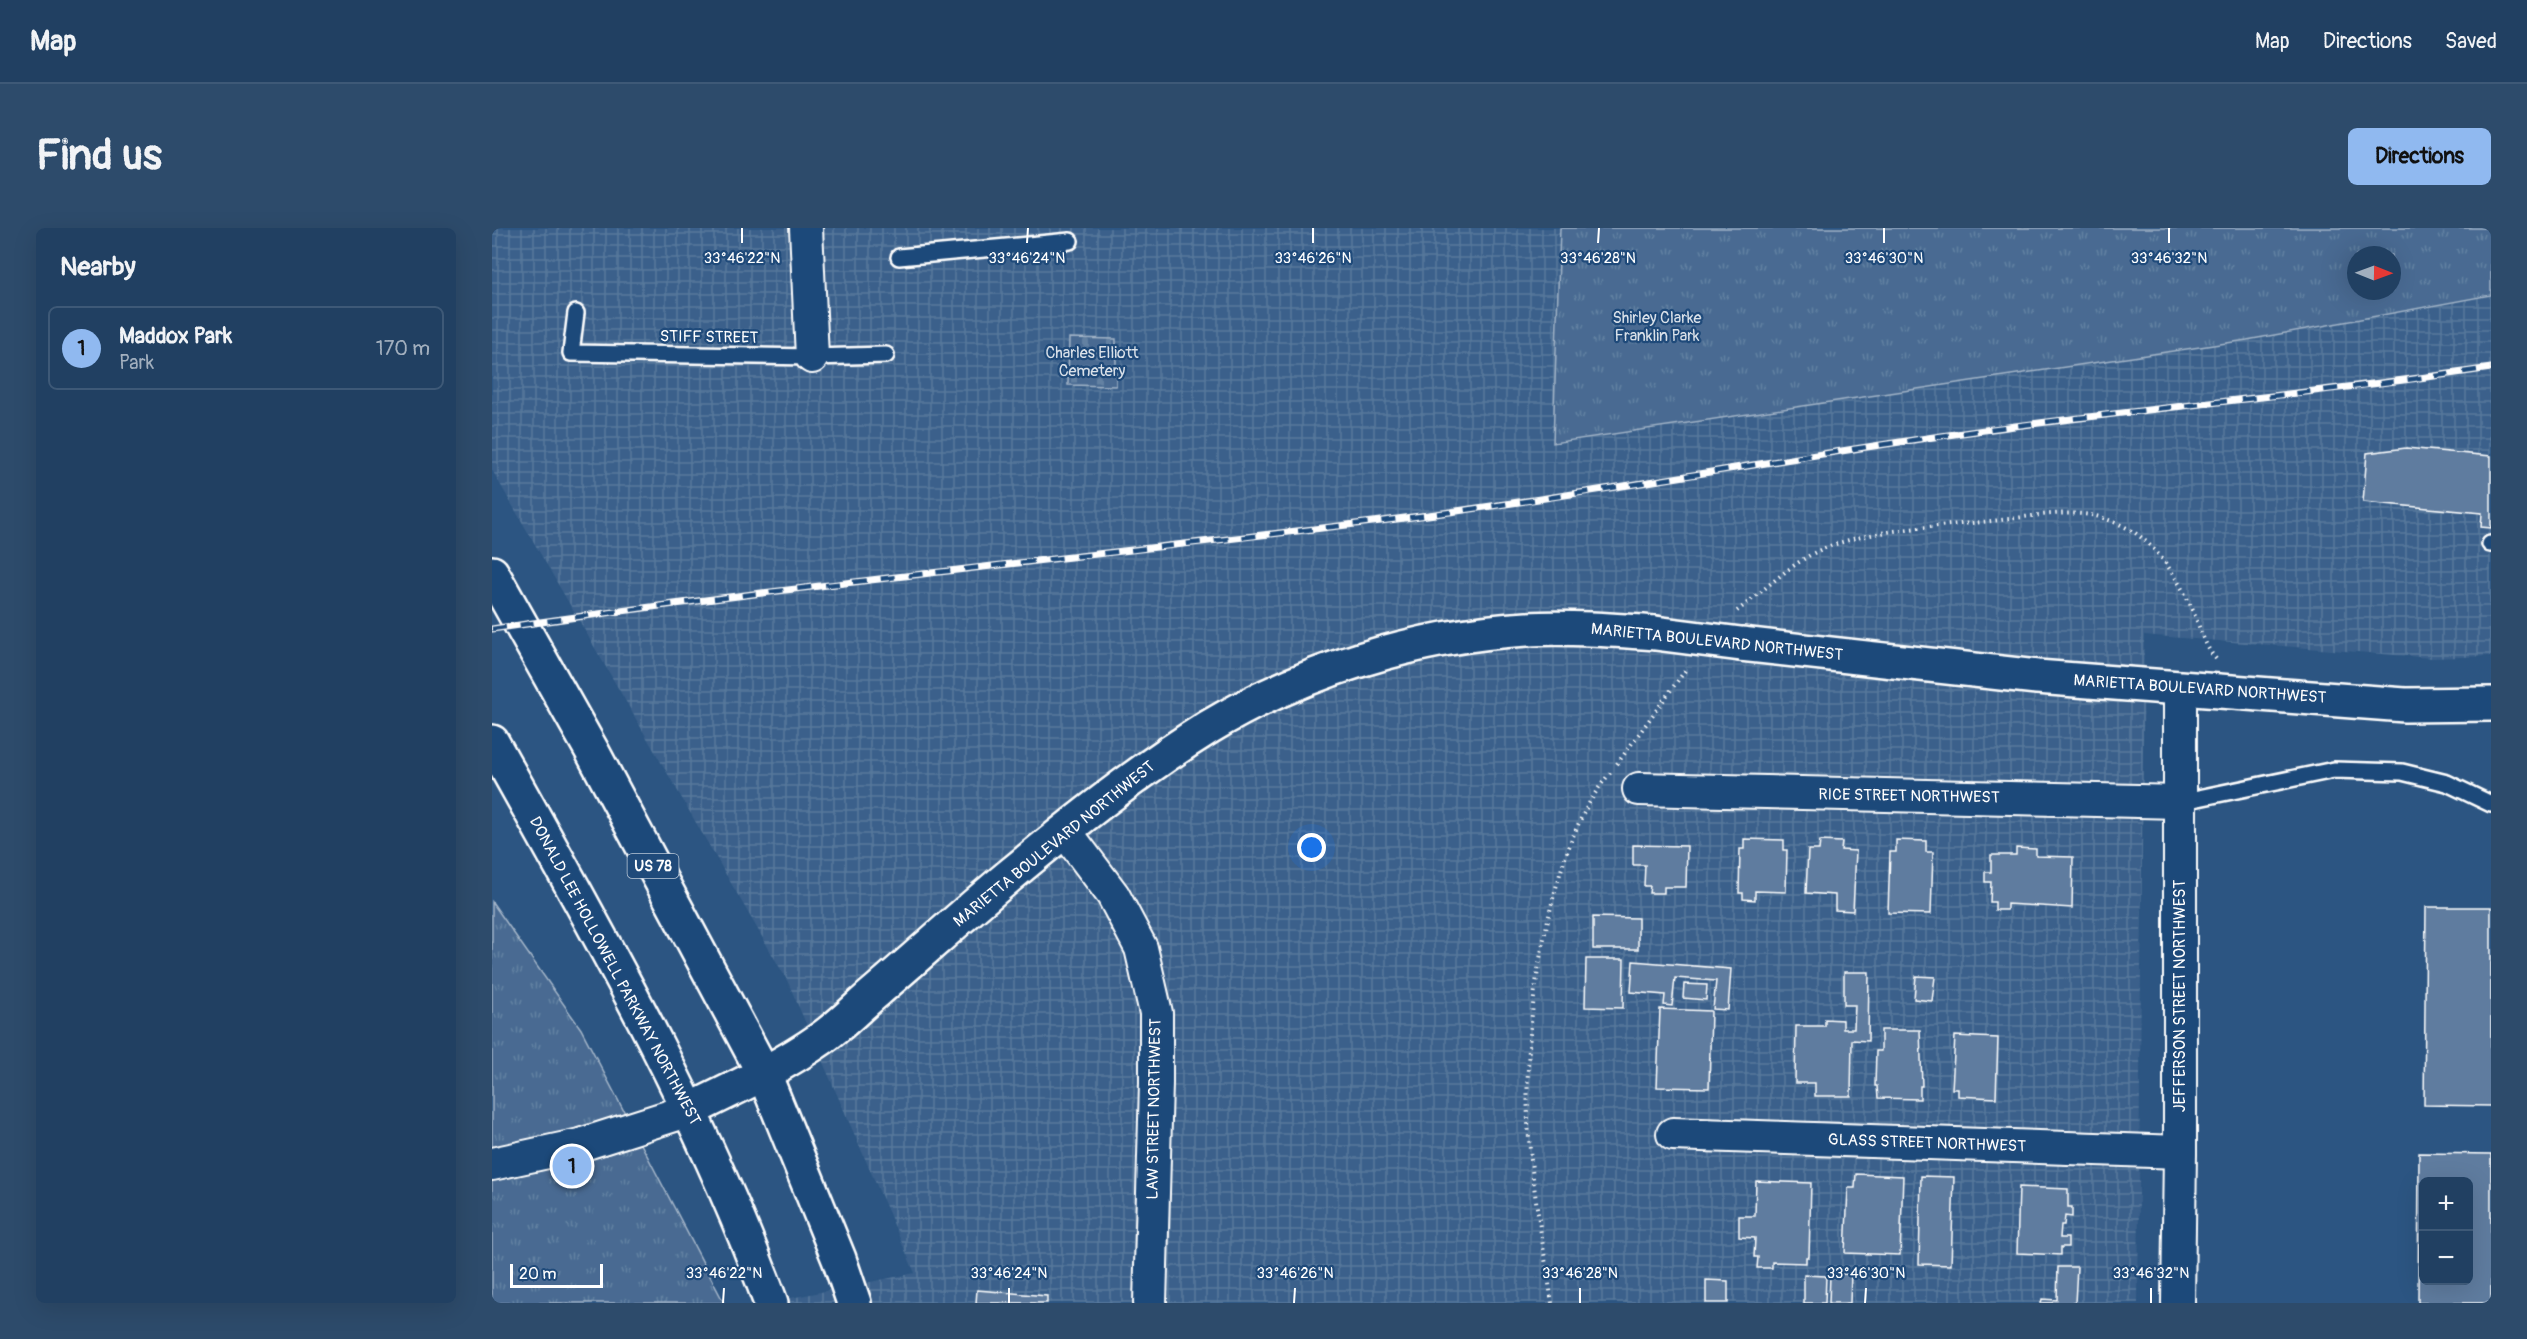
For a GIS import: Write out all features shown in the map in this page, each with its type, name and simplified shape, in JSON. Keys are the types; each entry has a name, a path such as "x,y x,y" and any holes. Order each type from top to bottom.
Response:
{"main road":[{"name":"US 78","path":"492,573 592,751 764,1074 839,1259 854,1303"},
{"name":"MARIETTA BOULEVARD NORTHWEST","path":"690,1110 764,1074 824,1037 1007,878 1065,831 1146,768 1210,727 1264,698 1311,678 1366,659 1467,636 1526,630 1594,629 1655,633 1735,630 2037,677 2406,705 2491,704"},
{"name":"DONALD LEE HOLLOWELL PARKWAY NORTHWEST","path":"492,742 648,1027 690,1110 771,1303"}],"street":[{"path":"806,228 812,357"},
{"name":"JEFFERSON STREET NORTHWEST","path":"2178,1303 2180,688"},
{"name":"RICE STREET NORTHWEST","path":"1639,789 2179,802"},
{"name":"LAW STREET NORTHWEST","path":"1065,831 1113,895 1141,948 1156,1013 1150,1303"},
{"path":"492,1164 580,1145 690,1110"},
{"name":"GLASS STREET NORTHWEST","path":"1673,1134 2180,1152"}],"lane":[{"path":"899,257 1070,241"},
{"name":"STIFF STREET","path":"576,313 571,353 812,357 886,355"},
{"path":"2179,802 2334,770 2402,772 2447,783 2491,804"}],"path":[{"path":"1735,630 1805,558 1829,546 1862,537 1919,529 2061,514 2092,515 2113,522 2143,538 2168,566 2190,605 2209,650 2219,662"},
{"path":"1552,1303 1528,1122 1527,1074 1541,945 1568,849 1586,808 1600,785 1694,660"}],"shaded area":[{"path":"492,228 2491,228 2491,656 2432,658 2144,635 2138,1303 766,1303 915,1273 787,980 492,470"}],"green space":[{"name":"Shirley Clarke Franklin Park","path":"1560,228 2491,228 2491,295 2247,340 1553,443"},
{"name":"Charles Elliott Cemetery","path":"1069,338 1116,339 1116,386 1068,385"},
{"path":"492,902 581,1029 724,1303 492,1303"}],"building":[{"path":"2406,448 2491,456 2491,528 2481,527 2482,513 2363,502 2367,453"},
{"path":"1744,839 1784,840 1784,850 1787,850 1786,892 1755,891 1755,900 1743,899 1743,893 1739,893 1740,849 1744,849"},
{"path":"1896,840 1926,841 1926,852 1933,852 1931,914 1888,913 1890,852 1896,852"},
{"path":"1820,841 1842,842 1841,850 1856,851 1853,911 1835,910 1835,895 1806,893 1808,850 1819,850"},
{"path":"1633,845 1687,846 1686,887 1664,887 1664,893 1649,893 1650,886 1644,886 1645,865 1633,865"},
{"path":"2016,848 2036,849 2036,856 2073,857 2072,908 2007,904 2007,910 1995,910 1995,902 1990,902 1991,882 1985,882 1985,872 1991,872 1991,855 2016,855"},
{"path":"2426,907 2491,907 2491,1106 2424,1105"},
{"path":"1593,917 1638,918 1638,949 1593,949"},
{"path":"1586,959 1624,959 1623,1008 1585,1007"},
{"path":"1633,961 1731,969 1728,1010 1713,1009 1716,981 1675,978 1672,1006 1664,1005 1665,995 1631,992"},
{"path":"1844,972 1869,972 1868,1041 1852,1040 1851,1096 1815,1096 1815,1083 1795,1083 1796,1026 1825,1026 1825,1019 1843,1020 1843,1029 1854,1029 1855,1005 1844,1005"},
{"path":"1916,976 1935,977 1932,1001 1914,999"},
{"path":"1684,984 1707,985 1706,1000 1683,998"},
{"path":"1660,1009 1711,1011 1709,1088 1657,1087"},
{"path":"1881,1030 1920,1030 1922,1086 1920,1086 1920,1099 1878,1098 1877,1086 1875,1086 1876,1051 1881,1051"},
{"path":"1955,1036 1998,1038 1996,1098 1958,1096 1958,1089 1952,1089"},
{"path":"2419,1153 2491,1154 2491,1303 2418,1303"},
{"path":"1856,1174 1903,1176 1900,1255 1845,1253 1848,1188 1855,1188"},
{"path":"1921,1176 1954,1177 1951,1265 1919,1264"},
{"path":"1756,1181 1811,1183 1809,1257 1806,1257 1806,1263 1772,1262 1772,1268 1757,1268 1758,1257 1754,1257 1755,1238 1739,1237 1739,1216 1755,1216"},
{"path":"2019,1187 2068,1189 2068,1207 2072,1207 2072,1217 2065,1216 2064,1225 2061,1225 2060,1238 2068,1238 2068,1247 2061,1247 2061,1255 2017,1253"},
{"path":"2058,1267 2077,1267 2075,1303 2041,1303 2042,1299 2057,1300"},
{"path":"1830,1274 1851,1274 1850,1303 1829,1303"},
{"path":"1804,1275 1826,1276 1825,1303 1804,1303"},
{"path":"1706,1280 1728,1281 1728,1303 1706,1303"},
{"path":"977,1290 1047,1296 1047,1303 976,1303"}],"railway":[{"path":"492,629 831,585 1397,519 1535,500 1948,435 2491,368"}],"place":[{"name":"Maddox Park","path":"572,1166"}]}
